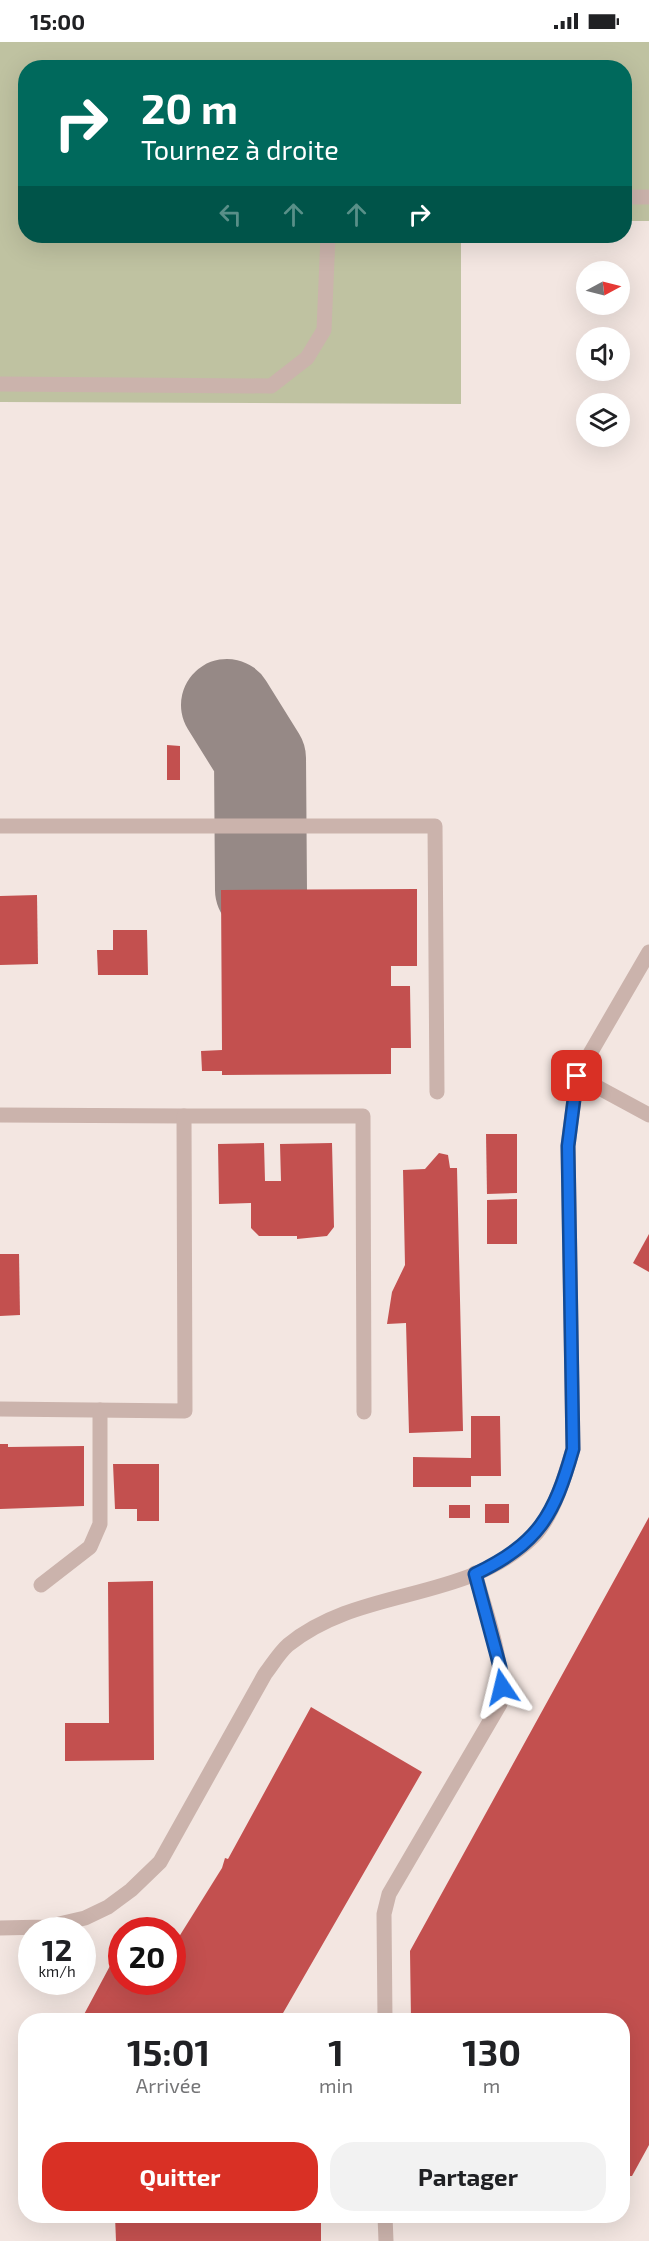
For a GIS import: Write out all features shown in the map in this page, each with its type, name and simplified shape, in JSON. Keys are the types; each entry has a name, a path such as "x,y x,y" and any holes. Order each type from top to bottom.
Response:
{"lane":[{"path":"632,197 649,197"},
{"path":"0,384 272,386 307,358 324,330 328,243"},
{"path":"0,826 435,826 437,1092"},
{"path":"0,1928 46,1927 85,1918 131,1890 160,1862 265,1674 286,1646 315,1627 348,1611 453,1583 475,1574 502,1561 535,1535 561,1490 573,1449 568,1146 577,1076 649,952"},
{"path":"577,1076 649,1115"},
{"path":"0,1116 363,1116 364,1412"},
{"path":"0,1409 184,1411 184,1116"},
{"path":"41,1585 90,1547 99,1524 100,1410"},
{"path":"385,2013 384,1914 390,1894 500,1704 500,1667 475,1574"},
{"path":"386,2223 386,2241"}],"green space":[{"path":"0,42 649,42 649,221 632,221 632,60 18,60 18,243 461,243 461,404 0,402"}],"building":[{"path":"167,745 180,746 180,780 167,780"},
{"path":"417,889 417,966 391,966 391,986 410,986 411,1048 391,1048 391,1074 222,1075 222,1071 202,1071 201,1051 222,1050 221,890"},
{"path":"37,895 38,964 0,965 0,896"},
{"path":"113,930 147,930 148,975 98,975 97,950 113,950"},
{"path":"486,1134 517,1134 517,1193 487,1194"},
{"path":"264,1143 265,1181 281,1181 280,1144 332,1143 334,1227 327,1236 297,1239 297,1236 259,1236 251,1228 251,1203 219,1204 218,1144"},
{"path":"439,1153 448,1155 450,1168 457,1168 463,1431 409,1433 406,1323 387,1324 392,1292 405,1265 403,1170 425,1169"},
{"path":"517,1199 517,1244 487,1244 487,1200"},
{"path":"649,1234 649,1272 633,1263"},
{"path":"0,1254 19,1254 20,1315 0,1316"},
{"path":"471,1416 500,1416 501,1476 471,1476 471,1487 413,1487 413,1457 471,1458"},
{"path":"0,1444 8,1444 8,1447 84,1446 84,1506 0,1509"},
{"path":"113,1464 159,1464 159,1521 137,1521 137,1509 115,1509"},
{"path":"485,1504 509,1504 509,1523 485,1523"},
{"path":"449,1505 470,1505 470,1518 449,1518"},
{"path":"649,1517 649,2145 632,2176 630,2176 630,2013 411,2013 410,1951"},
{"path":"153,1581 154,1760 65,1761 65,1723 109,1723 108,1582"},
{"path":"311,1707 422,1772 283,2013 85,2013 108,1970 108,1995 186,1995 186,1926 222,1868 225,1858 228,1859"},
{"path":"115,2223 321,2223 321,2241 116,2241"}],"taxiway":[{"path":"227,705 260,758 261,890"}],"route":[{"path":"502,1687 500,1667 475,1574 502,1561 535,1535 561,1490 573,1449 568,1146 577,1076"}]}
